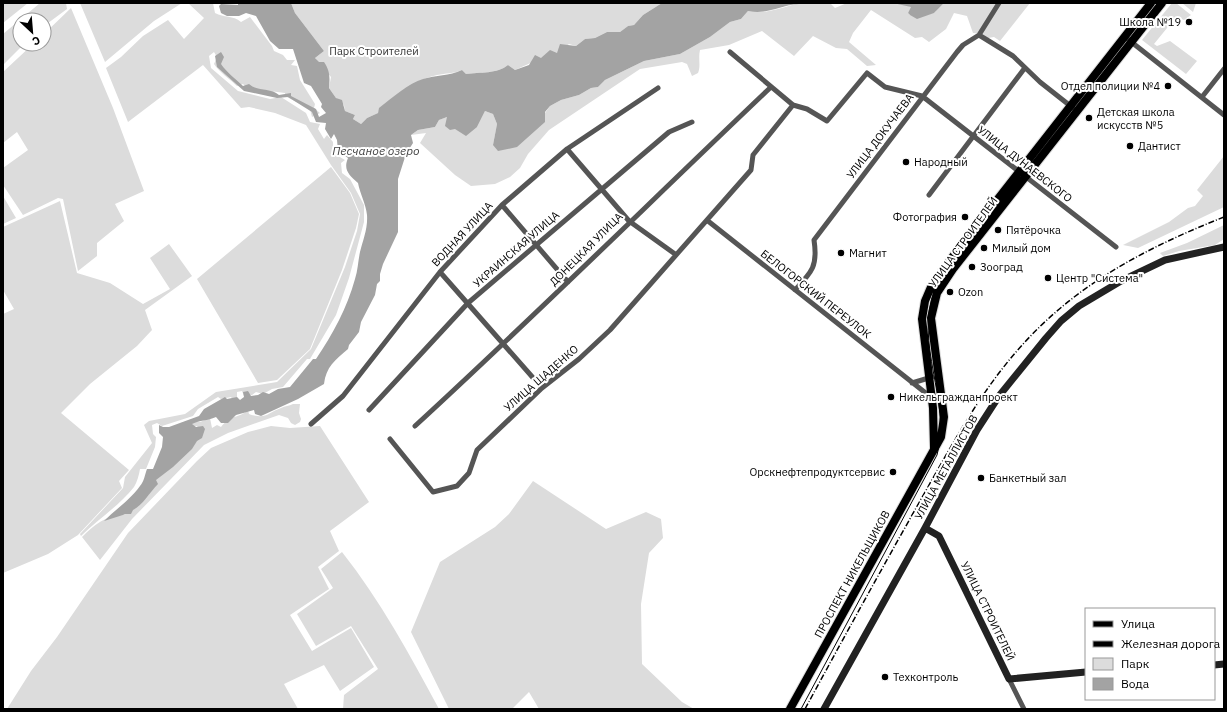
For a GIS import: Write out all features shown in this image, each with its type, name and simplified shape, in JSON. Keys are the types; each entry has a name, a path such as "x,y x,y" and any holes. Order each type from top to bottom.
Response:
{"main road":[{"name":"УЛИЦА СТРОИТЕЛЕЙ","path":"1141,24 1151,3"},
{"name":"УЛИЦА СТРОИТЕЛЕЙ","path":"934,451 931,318 937,293 950,267 1128,39 1162,3"},
{"name":"УЛИЦА МЕТАЛЛИСТОВ","path":"824,709 978,430 999,396 1061,321 1079,306 1099,293 1146,268 1185,254 1224,247"},
{"name":"УЛИЦА СТРОИТЕЛЕЙ","path":"931,367 938,376 943,429 934,451"},
{"name":"ПРОСПЕКТ НИКЕЛЬЩИКОВ","path":"790,709 934,451"},
{"name":"УЛИЦА СТРОИТЕЛЕЙ","path":"925,528 939,536 1009,679"},
{"path":"1009,679 1085,672"}],"street":[{"name":"УЛИЦА ДОКУЧАЕВА","path":"795,290 814,266 816,252 814,240 879,156 922,96 963,45 979,36 999,3"},
{"path":"979,36 1013,56 1024,69 1074,109"},
{"path":"1128,39 1224,115"},
{"path":"730,52 793,105 807,109 827,121 867,73 885,87 922,96"},
{"path":"929,195 1024,69"},
{"path":"1202,97 1224,69"},
{"name":"ДОНЕЦКАЯ УЛИЦА","path":"415,426 504,343 629,221 771,87"},
{"name":"ВОДНАЯ УЛИЦА","path":"311,424 343,396 440,272 502,205 567,149 658,88"},
{"name":"УЛИЦА ДУНАЕВСКОГО","path":"922,96 1116,247"},
{"name":"УЛИЦА ЩАДЕНКО","path":"390,439 433,492 456,486 469,473 477,450 542,388 579,359 610,330 675,254 708,221 751,170 753,155 793,105"},
{"name":"УКРАИНСКАЯ УЛИЦА","path":"369,410 468,303 668,132 692,122"},
{"path":"567,149 629,221 675,254"},
{"path":"502,205 568,282"},
{"name":"БЕЛОГОРСКИЙ ПЕРЕУЛОК","path":"708,221 932,398"},
{"path":"440,272 542,388"},
{"path":"912,383 931,367"},
{"path":"932,398 941,397"},
{"path":"933,408 942,407"},
{"name":"УЛИЦА СТРОИТЕЛЕЙ","path":"1009,679 1024,709"}],"green space":[{"path":"3,3 28,3 17,12 12,12 12,16 3,23"},
{"path":"40,3 66,3 67,9 52,20 52,12 29,12"},
{"path":"80,3 182,3 154,21 105,62"},
{"path":"188,3 213,3 215,13 222,16 235,18 241,22 250,17 272,46 274,51 283,55 287,60 295,60 291,65 297,66 300,80 315,104 314,108 320,113 312,117 310,109 285,96 285,93 247,88 243,84 237,86 216,67 214,64 217,57 214,52 209,56 211,68 238,91 270,99 281,97 306,113 310,122 320,124 318,129 324,139 327,135 333,142 336,153 345,160 341,163 342,173 350,179 364,205 364,222 349,278 336,315 310,359 307,359 283,387 272,389 263,394 256,392 252,395 244,396 242,391 237,392 237,397 233,400 231,397 221,399 218,397 198,409 193,416 162,426 157,423 152,425 153,434 156,437 155,447 146,469 140,469 135,485 128,494 81,536 80,534 123,488 125,477 152,443 144,425 149,421 185,414 216,392 277,382 311,349 345,267 357,231 360,214 351,193 331,165 306,125 275,113 249,107 241,108 203,65 128,122 106,68 121,57 143,36 168,20 184,39 204,18"},
{"name":"Парк Строителей","path":"291,3 662,3 643,15 634,25 628,26 620,32 607,32 595,38 585,39 576,46 569,44 557,53 546,56 515,70 508,65 499,70 488,72 466,74 462,70 421,80 400,93 380,108 378,113 367,118 361,124 353,119 355,115 345,111 344,105 336,98 329,88 331,77 315,58 324,51 295,13"},
{"path":"800,3 830,3 835,8 847,3 898,3 912,7 908,13 910,15 934,13 944,3 1030,3 1000,41 994,37 988,38 983,34 973,33 967,16 954,13 946,29 929,42 922,37 915,38 871,10 853,33 849,42 876,65 867,66 847,49 836,48 813,36 794,56 762,31 729,45 700,50 699,70 698,73 692,76 687,64 682,62 640,69 549,130 528,154 520,168 510,177 495,184 471,186 455,175 420,143 426,133 411,135 418,130 435,127 439,120 447,117 455,129 477,127 485,111 493,114 497,124 493,145 545,113 550,106 561,100 579,95 591,88 598,87 605,80 644,61 680,54 710,37 730,22 741,19 748,11 768,11"},
{"path":"1172,3 1176,3 1191,15 1184,20 1176,17 1154,44 1157,46 1170,41 1197,61 1186,74 1142,40"},
{"path":"1182,3 1196,3 1193,12"},
{"path":"71,8 113,108 144,191 115,204 124,221 97,243 97,256 78,271 63,199 58,198 23,215 3,185 3,168 28,150 17,132 3,143 3,72 24,52 52,52 52,26"},
{"path":"12,26 12,52 16,52 3,65 3,34"},
{"path":"1224,156 1224,207 1138,248 1123,245 1169,222 1188,208 1195,206 1203,196 1197,190"},
{"path":"331,167 350,193 359,214 342,270 310,349 277,380 258,383 197,279"},
{"path":"3,196 16,218 3,224"},
{"path":"60,201 77,273 110,283 143,304 170,289 150,258 169,244 192,276 145,310 152,330 137,346 90,384 61,413 129,470 119,481 122,488 78,535 48,554 3,573 3,314 14,309 3,290 3,227"},
{"path":"1224,225 1224,239 1215,245 1179,251 1163,256 1160,253 1187,243"},
{"path":"300,404 299,413 301,419 300,422 295,425 291,423 288,418 279,415 228,433 204,445 132,519 100,560 82,537 101,521 112,516 125,515 149,480 199,429 197,426 190,427 193,421 200,422 210,418 212,428 217,425 221,427 231,418 241,415 248,410 249,414 263,416 282,407"},
{"path":"271,426 290,428 320,426 369,502 330,531 339,551 318,567 329,589 290,615 312,651 351,628 374,667 340,691 324,665 284,684 298,709 7,709 31,671 57,637 128,533 211,448 248,432"},
{"path":"533,481 606,529 646,512 661,519 663,538 649,553 641,604 642,664 682,702 694,709 539,709 529,692 512,709 449,709 411,632 440,562 495,527 509,514"},
{"path":"342,552 382,609 406,648 439,709 343,709 344,695 378,669 351,626 316,646 297,614 333,588 321,569"}],"water":[{"name":"Песчаное озеро","path":"238,3 291,3 295,13 324,51 315,58 319,62 324,62 327,68 329,88 336,98 342,100 345,111 355,115 353,119 361,124 367,118 378,113 379,108 395,95 418,81 462,70 466,74 488,72 499,70 508,65 515,70 529,65 535,55 541,58 550,50 557,53 560,44 576,46 585,39 595,38 607,32 620,32 628,26 634,25 643,15 662,3 824,3 792,5 762,12 748,11 741,19 730,22 710,37 680,54 644,61 605,80 598,87 591,88 579,95 561,100 550,106 545,112 545,122 517,147 498,151 493,145 497,124 493,114 485,111 477,127 466,136 455,129 450,130 445,126 447,117 439,120 435,127 418,130 411,135 413,143 406,154 398,179 398,232 383,264 380,274 380,281 377,284 375,295 361,322 359,332 349,345 348,349 335,360 329,368 324,384 298,399 261,416 255,414 254,410 236,415 228,423 221,423 216,417 192,424 196,427 203,426 205,429 202,438 197,441 192,449 173,467 156,480 158,484 131,514 126,514 104,521 136,491 142,482 147,469 153,469 162,447 163,437 159,433 159,425 169,427 199,416 204,409 225,397 227,399 237,397 240,400 244,397 243,392 248,391 251,396 258,395 263,392 269,394 278,389 290,387 313,359 316,359 328,340 344,310 356,276 366,229 366,211 358,183 348,172 346,166 348,158 338,151 337,140 334,134 331,139 325,129 326,123 316,122 312,112 288,97 277,98 244,91 217,67 215,56 221,52 224,57 221,64 228,73 243,86 249,84 256,88 272,91 279,95 291,93 291,96 316,109 319,117 326,113 321,107 322,104 311,86 304,83 293,49 279,49 270,41 256,16 246,13 239,16 227,16 221,13 219,6 221,4 238,5"},
{"path":"893,3 944,3 934,13 917,19 908,13 911,7"}],"tram line":[{"path":"801,709 937,455 940,435 940,414 928,330 929,309 935,289 1159,3"}],"railway":[{"path":"805,709 876,579 962,428 992,382 1009,360 1048,319 1068,302 1109,273 1154,248 1224,217"}],"place":[{"name":"Школа №19","path":"1189,22"},
{"name":"Отдел полиции №4","path":"1168,86"},
{"name":"Детская школа искусств №5","path":"1089,118"},
{"name":"Дантист","path":"1130,146"},
{"name":"Народный","path":"906,162"},
{"name":"Фотография","path":"965,217"},
{"name":"Пятёрочка","path":"998,230"},
{"name":"Милый дом","path":"984,248"},
{"name":"Магнит","path":"841,253"},
{"name":"Зооград","path":"972,267"},
{"name":"Центр \"Система\"","path":"1048,278"},
{"name":"Ozon","path":"950,292"},
{"name":"Никельгражданпроект","path":"891,397"},
{"name":"Орскнефтепродуктсервис","path":"893,472"},
{"name":"Банкетный зал","path":"981,478"},
{"name":"Техконтроль","path":"885,677"}]}
